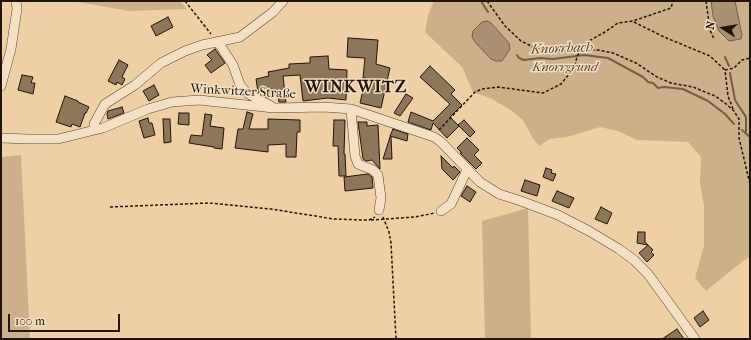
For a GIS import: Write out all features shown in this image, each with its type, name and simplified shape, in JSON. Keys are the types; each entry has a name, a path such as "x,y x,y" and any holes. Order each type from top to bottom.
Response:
{"street":[{"path":"1,86 11,49 17,9 16,1"},
{"path":"94,130 94,124 105,104 135,85 161,63 185,51 240,37 273,12 283,1"},
{"path":"218,42 233,65 240,85 247,93 274,108"},
{"name":"Winkwitzer Straße","path":"1,138 58,139 94,130 118,122 148,109 172,102 200,100 274,108 324,107 351,109 434,137 480,182 499,194 558,215 589,230 619,249 634,260 648,274 695,339"},
{"path":"351,109 356,161 358,164 373,170 378,175 382,215"},
{"path":"441,211 451,204 467,170"}],"path":[{"path":"185,1 218,42"},
{"path":"487,1 505,26 521,41 533,47 555,50 598,50 613,52 636,63 657,77 672,83 693,86 715,96 734,111"},
{"path":"434,137 475,92 482,89 498,87 544,94 561,84 575,67 577,56 587,42 618,23 634,21 671,8 673,1"},
{"path":"706,1 710,30 714,39"},
{"path":"634,21 710,56 726,70 728,96 739,119 738,138 750,184"},
{"path":"726,70 734,68 742,60 750,58"},
{"path":"110,207 208,203 271,209 334,219 369,220 382,215"},
{"path":"369,220 376,215 415,217 441,211"},
{"path":"382,215 389,232 391,243 396,339"}],"green space":[{"path":"72,1 180,1 187,9 129,11"},
{"name":"Knorrgrund","path":"434,1 750,1 750,257 706,291 695,278 704,246 704,206 700,183 701,157 688,142 637,140 618,131 600,127 567,137 550,139 539,146 532,137 523,120 509,109 492,99 473,92 462,67 425,32 428,15"},
{"path":"21,155 30,339 1,339 1,157"},
{"path":"528,208 531,339 485,339 482,221"}],"shaded area":[{"path":"711,1 735,1 742,35 741,39 729,41 719,31 713,16"},
{"path":"487,21 491,23 509,43 510,49 502,61 491,59 472,37 473,31 482,22"}],"building":[{"path":"168,17 173,27 156,36 151,26"},
{"path":"348,38 378,40 376,64 390,68 381,108 360,103 366,78 363,78 365,58 347,57"},
{"path":"215,49 225,63 211,73 205,65 212,60 207,55"},
{"path":"328,56 329,69 347,70 346,100 328,98 303,101 300,75 283,76 286,102 279,102 278,95 266,97 258,92 256,79 269,76 268,72 289,68 289,64 310,63 310,57"},
{"path":"119,60 128,65 122,77 125,79 122,85 117,82 116,85 108,81"},
{"path":"430,66 455,90 451,94 462,105 450,117 459,126 447,138 433,123 431,130 408,122 411,112 433,121 450,104 420,77"},
{"path":"22,75 33,77 31,83 35,83 33,94 18,90"},
{"path":"154,85 159,95 149,101 143,91"},
{"path":"406,94 413,98 400,116 394,113"},
{"path":"65,96 89,107 80,127 72,124 71,127 56,122"},
{"path":"122,107 124,113 108,119 108,111"},
{"path":"247,112 253,114 249,129 268,129 268,119 300,120 300,132 297,132 296,157 286,157 286,144 268,145 268,152 235,148 238,129 243,129"},
{"path":"179,113 189,113 189,125 178,124"},
{"path":"205,114 212,115 210,126 224,128 222,149 189,143 191,135 202,136"},
{"path":"148,118 149,123 152,123 155,135 144,138 139,121"},
{"path":"163,119 170,119 171,142 164,143"},
{"path":"334,120 345,120 344,154 346,176 339,176 338,146 333,146"},
{"path":"464,120 475,132 470,137 458,125"},
{"path":"358,122 367,122 367,126 378,125 380,169 372,160 366,161 363,159"},
{"path":"393,129 408,134 407,141 390,136"},
{"path":"390,137 392,159 383,159"},
{"path":"467,138 479,150 474,155 482,163 476,169 457,148"},
{"path":"441,156 453,168 454,166 460,172 453,180 442,169"},
{"path":"546,168 552,170 551,173 556,174 553,181 543,177"},
{"path":"368,174 372,177 373,188 345,191 344,177"},
{"path":"525,180 540,185 537,196 521,191"},
{"path":"467,186 476,192 470,202 461,196"},
{"path":"557,191 574,198 569,208 552,201"},
{"path":"601,207 612,213 607,224 595,219"},
{"path":"638,232 645,232 645,242 648,245 637,243"},
{"path":"648,245 653,250 651,252 654,255 647,262 639,253"},
{"path":"703,311 709,320 700,327 694,318"},
{"path":"677,329 684,339 662,339"}],"waterway":[{"name":"Knorrbach","path":"481,1 488,12"},
{"name":"Knorrbach","path":"517,55 519,58 524,60 540,58 553,59 584,55 608,58 643,77 658,88 664,87 683,89 708,101 725,114 734,124"},
{"path":"725,57 729,66"},
{"path":"730,73 735,100 746,117 746,132"},
{"name":"Knorrbach","path":"742,130 750,137"}],"district":[{"name":"WINKWITZ","path":"356,88"}]}
